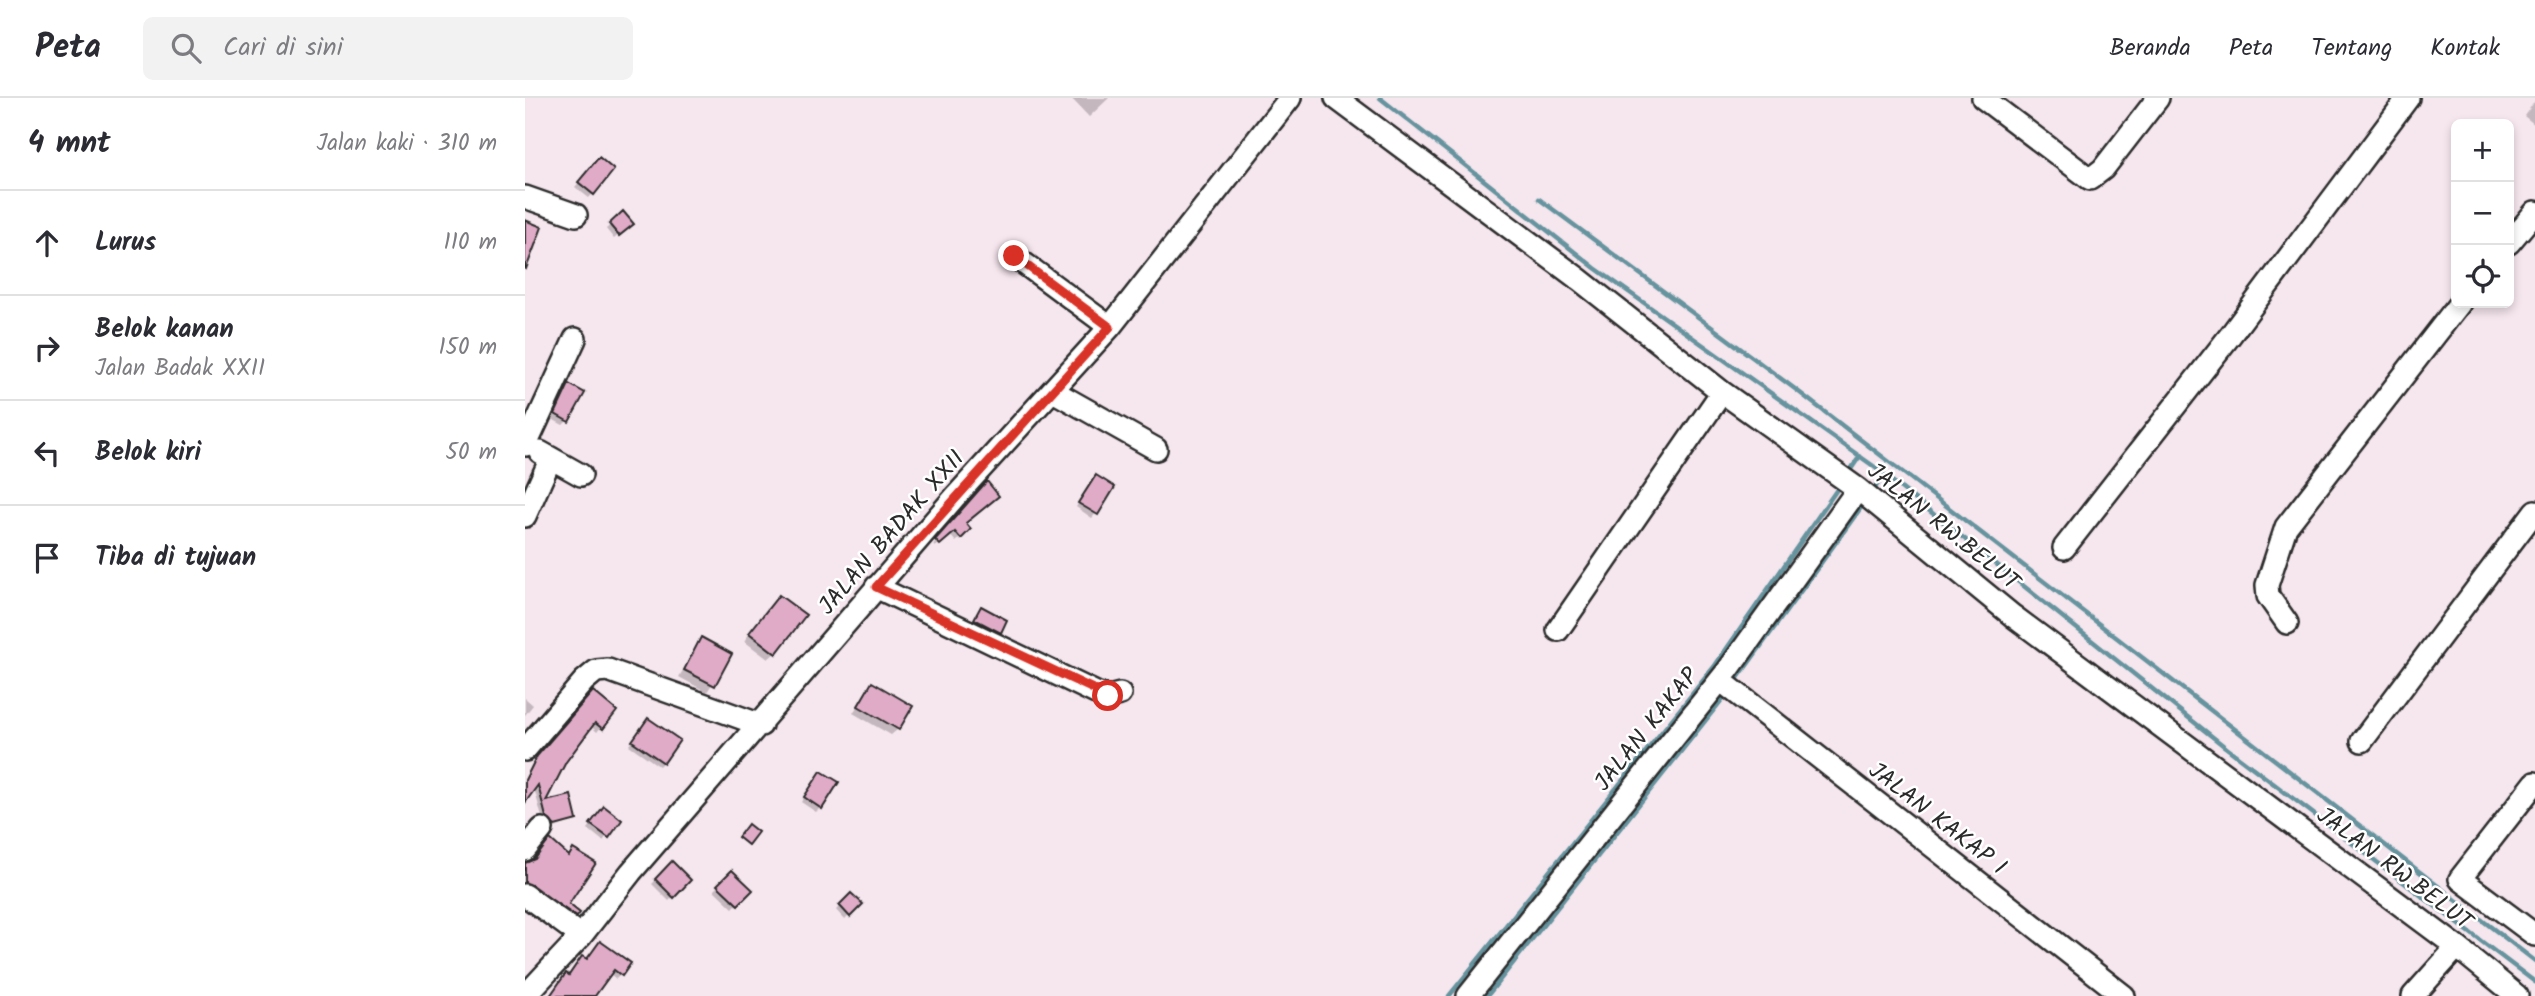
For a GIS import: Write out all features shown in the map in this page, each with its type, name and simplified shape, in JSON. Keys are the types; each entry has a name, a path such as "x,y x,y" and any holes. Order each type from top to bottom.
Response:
{"street":[{"name":"JALAN BADAK XXII","path":"525,996 581,936 631,872 761,725 876,587 1110,327 1290,98"},
{"name":"JALAN RW.BELUT","path":"1336,98 1580,280 1722,392 1858,489 2013,616 2457,947 2518,996"},
{"path":"1983,98 2090,179 2103,169 2158,98"},
{"path":"2064,548 2229,337 2408,98"},
{"path":"525,197 576,215"},
{"path":"2514,237 2535,212"},
{"path":"1014,256 1110,327"},
{"path":"2287,623 2268,596 2267,584 2286,527 2456,308"},
{"path":"575,339 525,445 581,475"},
{"path":"1053,391 1156,449"},
{"path":"1558,630 1722,392"},
{"path":"525,516 551,458"},
{"name":"JALAN KAKAP","path":"1468,996 1720,680 1858,489"},
{"path":"2363,741 2535,511"},
{"path":"876,587 1096,693 1108,696 1120,694"},
{"path":"525,750 584,681 596,671 608,670 761,725"},
{"name":"JALAN KAKAP I","path":"1720,680 2124,996"},
{"path":"2535,783 2460,879 2535,935"},
{"path":"525,850 542,829"},
{"path":"525,895 581,936"},
{"path":"2413,996 2457,947"}],"building":[{"path":"599,157 614,170 594,195 578,182"},
{"path":"623,211 634,224 619,236 609,224"},
{"path":"525,220 542,227 526,269 525,268"},
{"path":"569,384 585,393 569,422 555,414"},
{"path":"1096,475 1115,487 1098,515 1078,503"},
{"path":"987,481 999,496 966,523 971,529 961,539 955,532 940,545 935,540"},
{"path":"779,595 806,615 776,654 749,633"},
{"path":"981,606 1007,620 1001,633 974,619"},
{"path":"701,637 732,654 715,686 684,670"},
{"path":"872,682 913,706 899,730 858,706"},
{"path":"593,691 617,711 603,729 595,723 566,762 546,801 571,795 577,820 555,826 546,817 538,785 525,803 525,780 537,756"},
{"path":"648,718 680,740 664,763 632,741"},
{"path":"821,771 839,782 822,809 804,797"},
{"path":"604,806 622,820 609,838 590,824"},
{"path":"748,824 758,832 748,845 738,837"},
{"path":"550,839 569,856 573,849 596,863 569,904 580,913 577,917 525,882 525,863 535,859"},
{"path":"672,861 691,880 674,898 655,879"},
{"path":"732,870 753,890 738,905 717,885"},
{"path":"851,893 863,904 850,917 839,905"},
{"path":"600,941 631,963 622,976 614,970 595,996 550,996 566,973 569,975 582,956 587,959"}],"waterway":[{"path":"1380,98 1595,268 1872,465 2224,746 2535,982"},
{"path":"1539,199 1795,389 2535,961"},
{"path":"1847,475 1860,456"},
{"path":"1872,492 1884,475"},
{"path":"1449,996 1714,667 1840,485"},
{"path":"1735,682 1865,502"},
{"path":"1487,996 1728,692"}],"route":[{"path":"1014,256 1110,327 876,587 1096,693 1108,696"}]}
